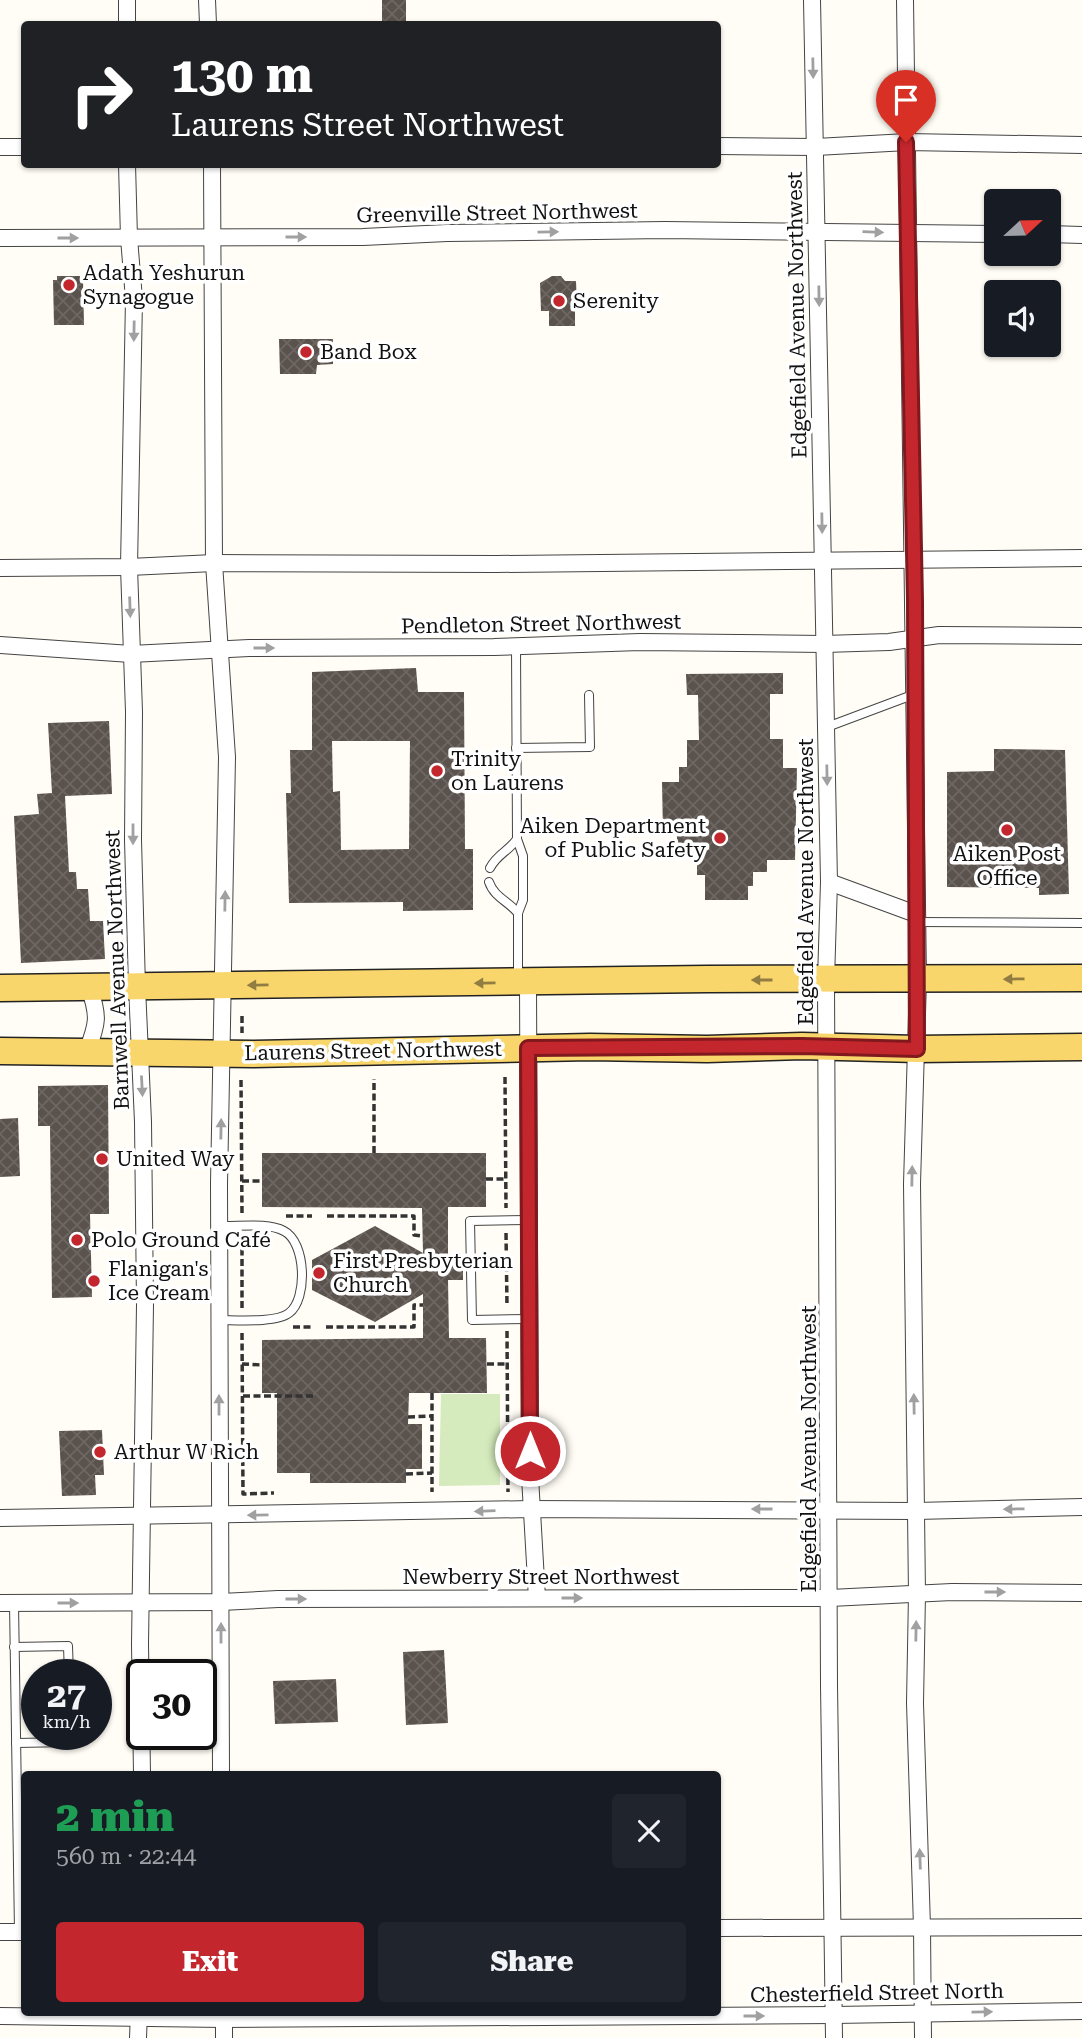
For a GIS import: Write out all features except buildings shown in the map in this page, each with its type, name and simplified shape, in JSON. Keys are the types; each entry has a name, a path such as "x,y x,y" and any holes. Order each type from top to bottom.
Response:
{"main road":[{"path":"0,988 707,979 1082,978"},
{"name":"Laurens Street Northwest","path":"0,1051 222,1053 528,1048 1082,1047"}],"street":[{"path":"127,0 127,21"},
{"path":"207,0 208,21"},
{"name":"Edgefield Avenue Northwest","path":"812,0 829,882 826,980 834,2038"},
{"path":"905,0 918,980 912,1184 917,1594 915,1703 923,2038"},
{"path":"721,146 816,147 906,142 1082,145"},
{"path":"0,147 21,147"},
{"name":"Barnwell Avenue Northwest","path":"127,168 134,299 129,567 134,712 133,839 144,1135 142,1771"},
{"path":"212,168 214,563 227,757 219,1226 221,1771"},
{"name":"Greenville Street Northwest","path":"0,238 665,230 984,234"},
{"path":"1061,234 1082,235"},
{"path":"0,568 214,563 496,564 1082,558"},
{"name":"Pendleton Street Northwest","path":"0,645 131,653 249,648 640,642 824,644 889,642 939,635 1082,636"},
{"path":"829,882 916,918"},
{"path":"523,983 528,1048 531,1509 537,1598"},
{"path":"88,1051 97,1025 97,1015 89,988"},
{"path":"0,1518 531,1509 916,1511 1082,1507"},
{"name":"Newberry Street Northwest","path":"7,1603 221,1602 278,1599 830,1598 952,1592 1082,1593"},
{"path":"721,1928 1082,1927"},
{"path":"0,1932 21,1932"},
{"name":"Chesterfield Street North","path":"721,2015 1082,2011"},
{"name":"Chesterfield Street North","path":"0,2016 21,2016"},
{"path":"138,2038 139,2016"},
{"path":"224,2016 224,2038"}],"lane":[{"path":"516,646 517,839 523,856 523,900 517,913 523,983"},
{"path":"827,727 915,694"},
{"path":"516,748 590,747 589,695"},
{"path":"490,867 495,858 510,849 517,839"},
{"path":"489,882 495,895 511,905 517,913"},
{"path":"916,918 1082,923"},
{"path":"529,1220 470,1221 472,1320 529,1319"},
{"path":"219,1226 270,1227 286,1231 297,1246 301,1260 302,1286 299,1300 288,1314 269,1319 219,1320"},
{"path":"7,1603 14,1647 21,1900"},
{"path":"14,1647 68,1646 68,1659"},
{"path":"16,1743 21,1743"}],"path":[{"path":"505,1077 508,1493"},
{"path":"374,1079 374,1153"},
{"path":"241,1080 243,1494"},
{"path":"486,1179 506,1179"},
{"path":"242,1181 262,1181"},
{"path":"327,1216 414,1216 414,1235 423,1236"},
{"path":"327,1327 414,1327 414,1305 423,1305"},
{"path":"242,1364 262,1365"},
{"path":"487,1364 507,1364"},
{"path":"432,1393 432,1493"},
{"path":"243,1395 314,1396"},
{"path":"408,1417 432,1416"},
{"path":"406,1474 432,1473"}],"green space":[{"path":"441,1394 500,1394 500,1485 439,1486"}],"place":[{"name":"Adath Yeshurun Synagogue","path":"69,285"},
{"name":"Serenity","path":"559,301"},
{"name":"Band Box","path":"306,352"},
{"name":"Trinity on Laurens","path":"437,771"},
{"name":"Aiken Post Office","path":"1007,830"},
{"name":"Aiken Department of Public Safety","path":"720,838"},
{"name":"United Way","path":"102,1159"},
{"name":"Polo Ground Café","path":"77,1240"},
{"name":"First Presbyterian Church","path":"319,1273"},
{"name":"Flanigan's Ice Cream","path":"94,1281"},
{"name":"Arthur W Rich","path":"100,1452"}],"route":[{"path":"530,1451 528,1048 707,1049 802,1046 917,1049 915,601 906,142"}]}
